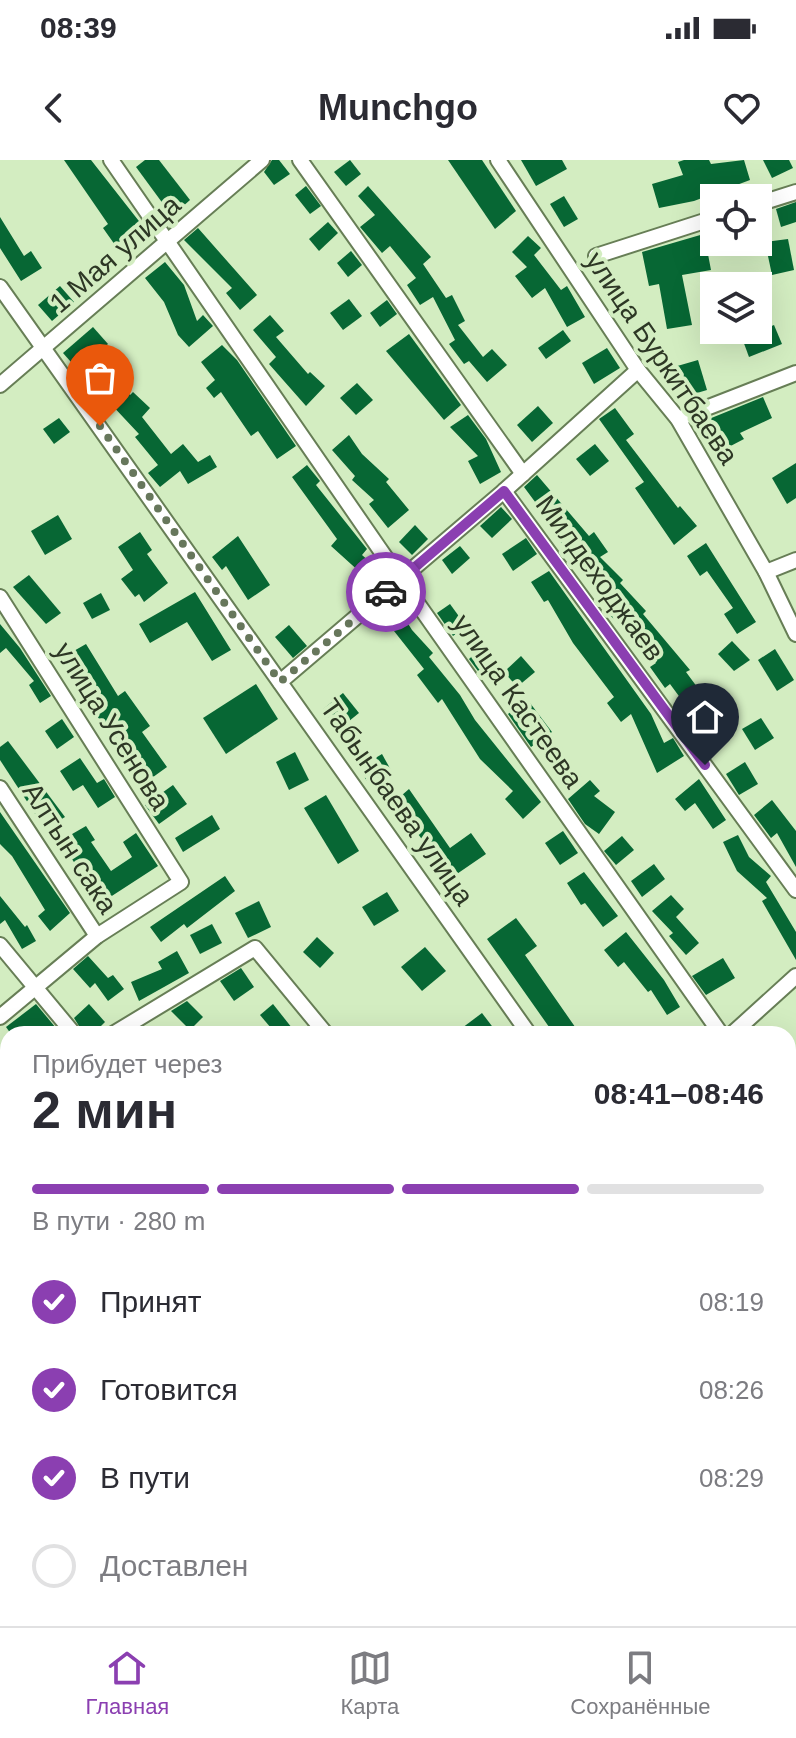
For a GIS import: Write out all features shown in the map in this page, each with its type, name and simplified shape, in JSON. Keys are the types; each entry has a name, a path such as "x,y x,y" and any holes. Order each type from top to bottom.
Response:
{"street":[{"name":"улица Кастеева","path":"111,160 401,580 715,1026"},
{"name":"1 Мая улица","path":"0,385 46,349 262,160"},
{"name":"Милдеходжаев","path":"300,160 523,474"},
{"name":"улица Буркитбаева","path":"498,160 638,370 678,419 766,572 796,634"},
{"path":"772,200 796,192"},
{"path":"596,256 700,223"},
{"name":"Табынбаева улица","path":"0,287 523,1026"},
{"path":"280,682 504,491 638,370"},
{"path":"678,419 796,373"},
{"name":"Милдеходжаев","path":"504,491 796,890"},
{"path":"766,572 796,560"},
{"name":"улица Усенова","path":"0,597 181,882 97,936"},
{"name":"Алтын сака","path":"0,788 97,936"},
{"path":"0,1017 97,936"},
{"path":"0,945 68,1026"},
{"path":"126,1026 255,948 319,1026"},
{"path":"741,1026 796,976"}],"building":[{"path":"64,160 91,160 142,225 115,245 103,228 108,224"},
{"path":"145,160 159,160 190,200 172,216 136,167"},
{"path":"272,160 279,160 290,174 274,185 264,172"},
{"path":"350,160 361,174 346,186 334,172"},
{"path":"448,160 482,160 516,211 495,229"},
{"path":"521,160 562,160 567,169 536,186"},
{"path":"709,160 711,164 744,160 750,180 739,184 700,184 700,199 659,208 652,184 683,175 678,162"},
{"path":"763,160 789,160 793,168 772,178"},
{"path":"306,186 321,206 310,214 295,195"},
{"path":"368,186 431,257 423,264 446,298 452,295 465,321 458,325 483,357 492,349 507,365 487,382 469,361 464,364 449,344 455,340 433,297 420,305 407,285 416,278 390,246 382,253 360,227 375,215 358,196"},
{"path":"564,196 578,219 564,227 550,204"},
{"path":"796,202 796,222 781,227 776,209"},
{"path":"0,217 24,256 31,251 42,268 21,281 0,248"},
{"path":"328,222 338,233 319,251 309,239"},
{"path":"198,228 257,295 240,310 226,293 232,288 184,240"},
{"path":"700,235 700,256 708,256 711,270 682,275 692,325 667,329 659,284 649,286 642,252"},
{"path":"528,236 541,248 534,255 561,290 567,286 585,317 567,327 545,288 532,298 515,276 527,267 512,252"},
{"path":"788,239 794,270 772,275 768,256 772,256 772,241"},
{"path":"351,251 362,265 348,277 337,263"},
{"path":"165,262 184,285 197,321 203,315 213,326 189,347 178,335 164,302 145,278"},
{"path":"60,286 74,302 52,321 38,305"},
{"path":"349,299 362,316 343,330 330,313"},
{"path":"387,300 397,314 380,327 370,313"},
{"path":"270,315 284,331 276,337 308,374 310,372 325,386 306,406 269,364 276,357 253,330"},
{"path":"772,326 782,344 749,357 744,344 772,344"},
{"path":"93,327 108,344 78,370 63,353"},
{"path":"563,330 571,341 546,359 538,348"},
{"path":"409,334 461,405 444,420 386,351"},
{"path":"222,345 237,360 296,446 277,459 258,431 251,436 221,392 214,398 206,388 215,380 201,362"},
{"path":"607,348 620,368 594,384 582,363"},
{"path":"698,360 707,390 677,399 667,369"},
{"path":"108,371 130,395 133,392 150,408 142,417 171,454 183,444 198,462 210,455 217,467 188,484 180,471 160,487 148,473 158,465 135,437 139,434 93,385"},
{"path":"357,383 373,400 356,415 340,398"},
{"path":"763,397 772,418 740,433 744,439 721,451 704,421"},
{"path":"538,406 553,423 532,442 517,425"},
{"path":"615,408 634,434 626,440 678,508 680,506 697,526 674,545 635,488 644,482 599,419"},
{"path":"468,415 486,439 501,472 480,484 468,461 478,456 450,427"},
{"path":"59,418 70,432 54,444 43,429"},
{"path":"349,435 362,454 389,479 386,482 409,510 388,528 369,504 374,500 352,480 355,476 332,450"},
{"path":"595,444 609,461 590,476 576,459"},
{"path":"796,463 796,498 787,504 772,478"},
{"path":"307,465 320,481 316,485 367,549 362,555 387,577 369,593 356,581 362,574 331,546 337,539 292,477"},
{"path":"537,475 589,536 594,532 608,552 600,557 623,580 620,583 646,611 643,614 690,670 686,672 703,695 687,707 670,684 665,688 650,667 656,663 606,611 616,602 582,570 544,520 547,518 524,487"},
{"path":"501,507 512,519 492,538 480,526"},
{"path":"58,515 72,539 45,555 31,531"},
{"path":"415,525 428,539 412,555 399,542"},
{"path":"140,532 152,550 147,554 168,583 144,602 139,594 135,597 121,579 133,570 118,547"},
{"path":"238,536 270,585 248,600 226,566 222,570 212,557"},
{"path":"526,538 537,554 513,571 502,554"},
{"path":"706,543 756,622 737,634 724,614 733,608 707,571 700,576 687,556"},
{"path":"460,546 470,558 452,574 442,560"},
{"path":"549,571 651,714 664,743 673,738 684,756 657,773 631,714 621,722 607,703 614,697 573,643 548,600 544,602 531,582"},
{"path":"29,575 61,613 46,624 13,587"},
{"path":"195,592 231,650 212,661 187,622 150,643 139,624"},
{"path":"101,593 110,610 92,619 83,603"},
{"path":"394,601 412,630 433,653 429,657 460,695 475,720 541,802 523,819 505,799 513,791 480,759 442,699 438,703 417,675 424,669 379,612"},
{"path":"450,604 466,626 453,636 437,613"},
{"path":"0,624 20,648 51,696 40,703 29,685 34,681 6,648 0,653"},
{"path":"289,625 307,646 293,658 275,637"},
{"path":"732,641 750,660 734,671 718,654"},
{"path":"86,644 118,696 125,691 150,726 142,732 167,767 142,785 118,753 121,751 95,713 97,711 65,656"},
{"path":"485,645 498,660 481,675 469,659"},
{"path":"775,649 794,680 777,691 758,660"},
{"path":"521,656 535,672 517,687 504,672"},
{"path":"256,684 278,719 226,754 203,718"},
{"path":"343,693 359,713 338,730 322,710"},
{"path":"527,699 552,732 531,747 508,714"},
{"path":"713,709 728,724 710,744 695,729"},
{"path":"761,718 774,738 755,750 742,729"},
{"path":"62,719 74,737 57,749 45,731"},
{"path":"8,741 65,817 45,829 0,760 0,747"},
{"path":"295,752 309,780 289,790 276,762"},
{"path":"382,754 392,772 370,786 359,768"},
{"path":"80,758 97,783 104,779 115,797 98,808 83,785 73,791 60,771"},
{"path":"745,762 758,784 739,795 726,774"},
{"path":"699,779 726,820 713,829 695,803 685,811 675,799"},
{"path":"590,780 600,791 594,796 615,812 599,834 585,824 568,799"},
{"path":"173,785 187,804 159,824 145,805"},
{"path":"409,789 450,848 471,833 486,854 451,878 394,802"},
{"path":"326,795 359,851 338,864 304,808"},
{"path":"772,800 796,831 796,867 777,833 771,838 754,815"},
{"path":"0,812 70,913 50,931 38,916 45,910 12,856 0,844"},
{"path":"212,815 220,829 183,852 175,838"},
{"path":"86,826 95,840 91,842 111,871 132,857 123,842 136,833 158,866 101,903 60,841"},
{"path":"563,831 578,853 560,865 545,843"},
{"path":"738,835 749,857 771,876 766,882 796,932 796,960 762,901 767,898 737,871 723,842"},
{"path":"622,836 634,850 616,865 604,851"},
{"path":"654,864 665,879 642,897 631,881"},
{"path":"584,872 618,916 603,927 585,903 581,905 567,883"},
{"path":"225,876 235,891 187,928 184,924 161,942 150,927"},
{"path":"387,892 399,911 374,926 362,907"},
{"path":"671,895 684,909 676,917 699,943 686,955 669,936 673,933 652,911"},
{"path":"0,896 25,927 27,925 36,941 22,949 5,920 0,924"},
{"path":"259,901 271,927 248,938 235,913"},
{"path":"516,918 537,946 525,955 574,1026 548,1026 487,939"},
{"path":"212,924 222,943 200,954 190,935"},
{"path":"626,932 664,980 680,1007 667,1015 651,990 648,992 624,962 618,967 604,950"},
{"path":"317,937 334,953 320,968 303,952"},
{"path":"425,947 446,971 422,991 401,967"},
{"path":"177,951 189,973 139,1001 131,982 162,969 158,962"},
{"path":"88,956 108,978 113,975 124,989 108,1001 95,983 90,988 73,969"},
{"path":"723,958 735,978 706,995 692,976"},
{"path":"241,968 254,987 234,1001 220,981"},
{"path":"187,1001 203,1017 194,1026 186,1026 171,1011"},
{"path":"36,1004 54,1026 7,1026"},
{"path":"89,1004 105,1022 101,1026 79,1026 74,1018"},
{"path":"273,1004 290,1026 269,1026 260,1015"},
{"path":"482,1013 492,1026 465,1026"}],"way so far":[{"path":"100,426 280,682 386,592"}],"route":[{"path":"386,592 504,491 705,765"}]}
